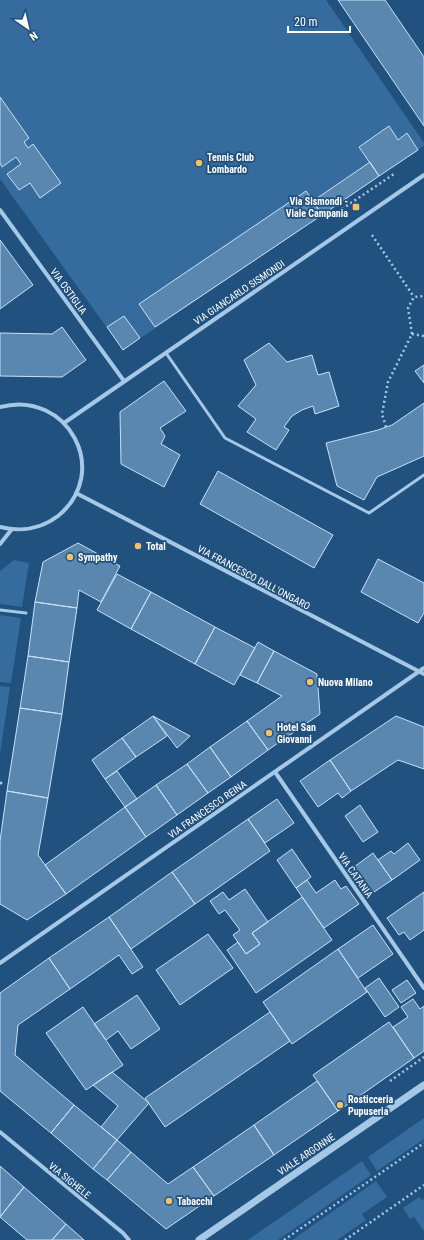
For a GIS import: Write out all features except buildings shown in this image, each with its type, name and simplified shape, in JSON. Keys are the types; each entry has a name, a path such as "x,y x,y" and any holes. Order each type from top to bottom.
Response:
{"street":[{"name":"VIA GIANCARLO SISMONDI","path":"64,423 424,175"},
{"name":"VIA OSTIGLIA","path":"0,210 124,381"},
{"path":"0,407 21,404 31,405 52,413 64,423 75,438 82,460 80,483 71,502 63,512 45,524 35,528 12,530 0,527"},
{"name":"VIA FRANCESCO DALL'ONGARO","path":"76,493 424,674"},
{"path":"0,544 12,530"},
{"name":"VIA FRANCESCO REINA","path":"0,963 424,668"},
{"name":"VIA CATANIA","path":"275,772 424,988"},
{"name":"VIALE ARGONNE","path":"199,1240 424,1085"},
{"name":"VIA SIGHELE","path":"0,1132 123,1233 129,1240"}],"lane":[{"path":"166,353 225,438 369,513 424,475"},
{"path":"0,610 26,613"}],"path":[{"path":"342,209 394,174"},
{"path":"372,235 414,297"},
{"path":"414,297 424,296"},
{"path":"386,427 382,414 388,382 412,334 408,308 414,297"},
{"path":"412,334 421,337 424,336"},
{"path":"390,1081 424,1057"},
{"path":"284,1240 424,1143"},
{"path":"344,1240 424,1185"}],"shaded area":[{"name":"Tennis Club Lombardo","path":"0,0 326,0 424,143 424,146 123,350 0,179"},
{"path":"14,560 29,563 22,607 0,604 0,571"},
{"path":"0,615 21,618 11,683 0,682"},
{"path":"0,686 10,687 0,754"},
{"path":"424,1118 424,1139 377,1171 368,1157"},
{"path":"362,1161 371,1175 278,1240 248,1240"},
{"path":"376,1181 387,1197 362,1214 366,1220 337,1240 292,1240"},
{"path":"419,1197 422,1200 424,1199 424,1231 414,1217 410,1219 403,1208"}],"place":[{"name":"Tennis Club Lombardo","path":"199,163"},
{"name":"Via Sismondi - Viale Campania","path":"356,207"},
{"name":"Total","path":"138,546"},
{"name":"Sympathy","path":"70,557"},
{"name":"Nuova Milano","path":"310,682"},
{"name":"Hotel San Giovanni","path":"269,733"},
{"name":"Rosticceria Pupuseria","path":"340,1105"},
{"name":"Tabacchi","path":"169,1201"}]}
